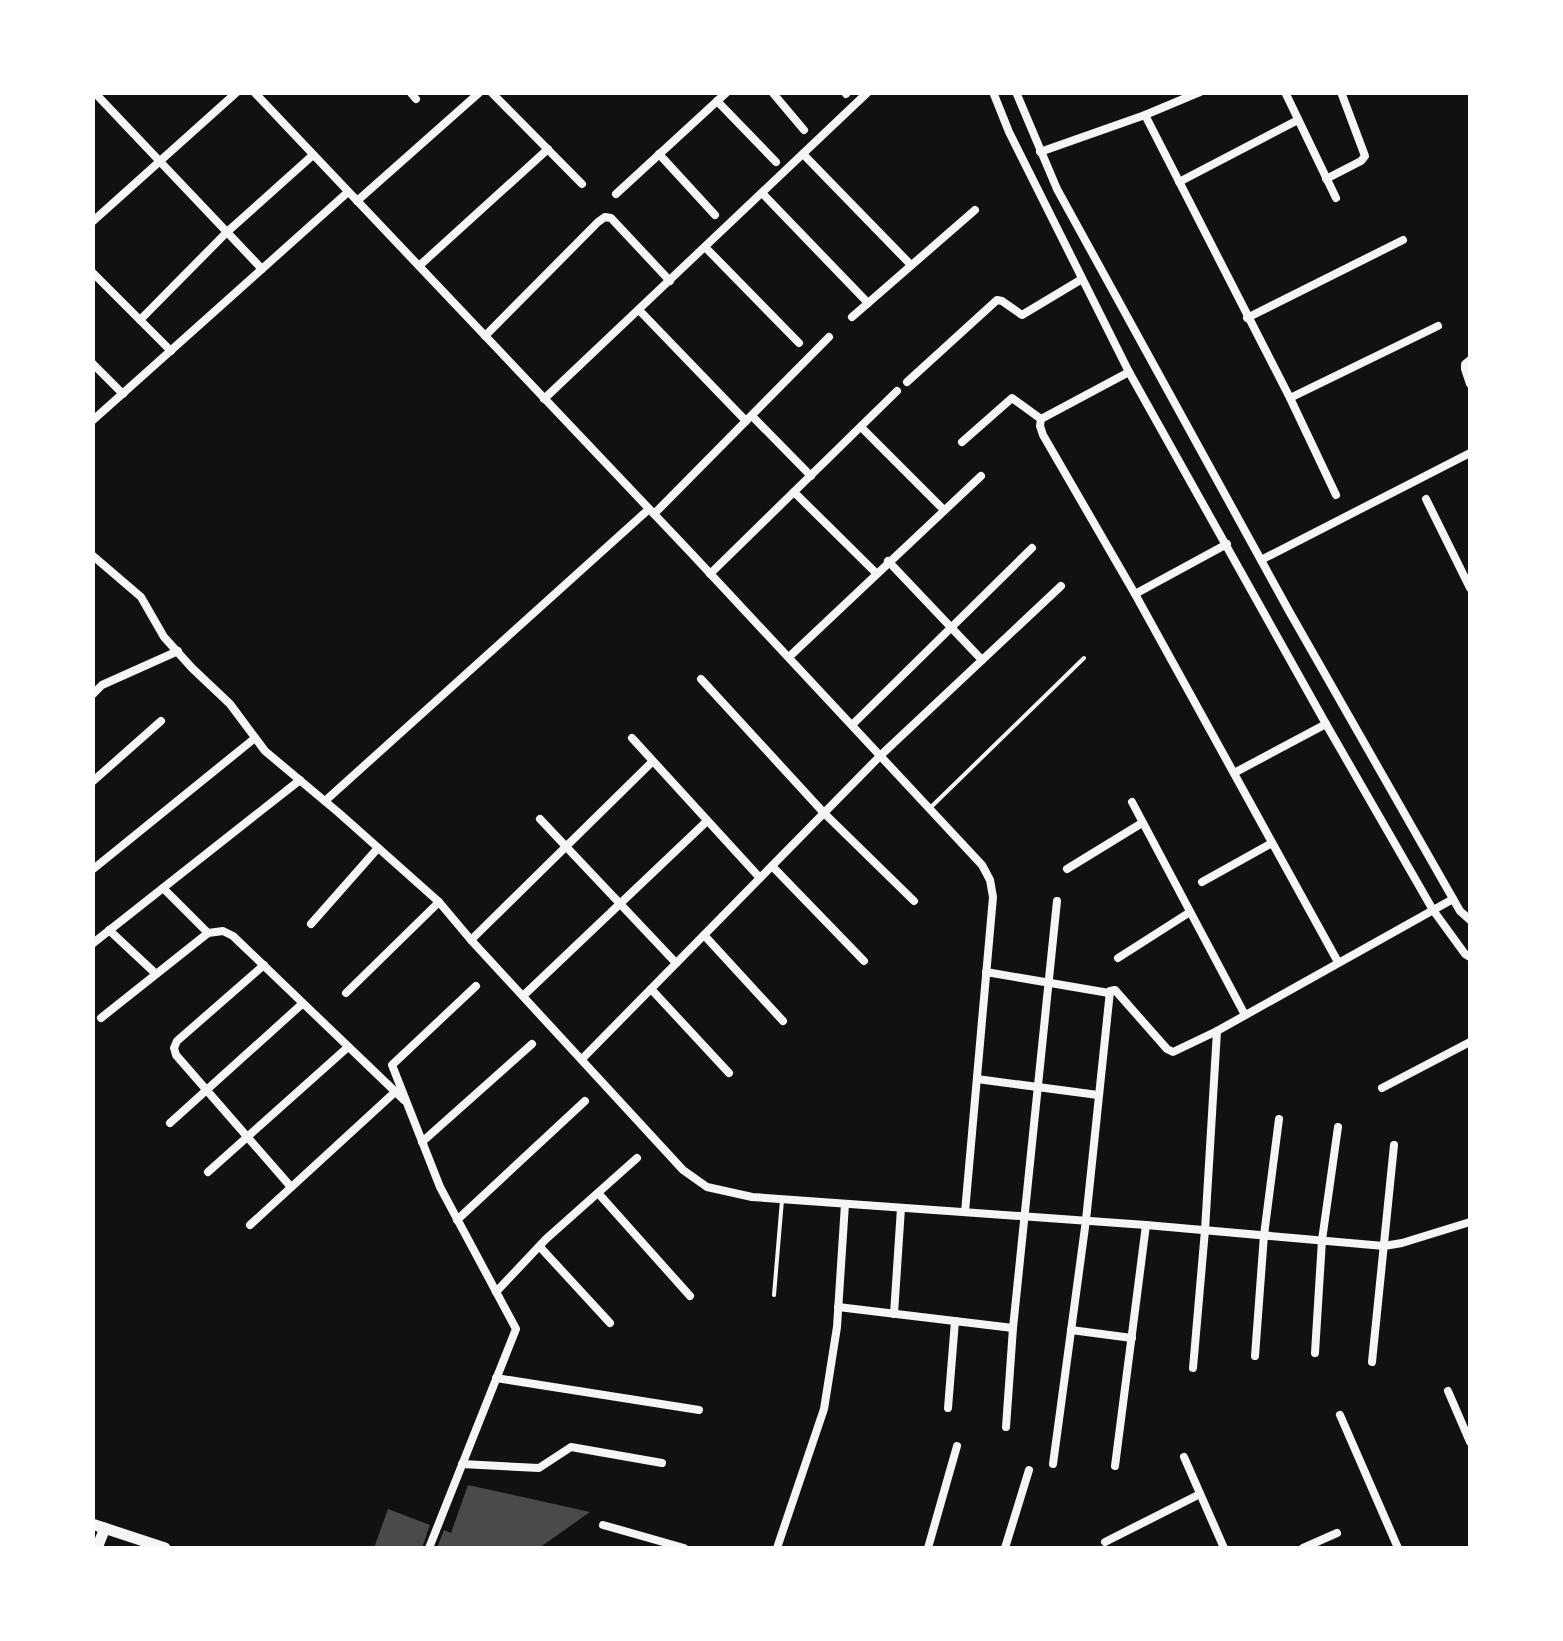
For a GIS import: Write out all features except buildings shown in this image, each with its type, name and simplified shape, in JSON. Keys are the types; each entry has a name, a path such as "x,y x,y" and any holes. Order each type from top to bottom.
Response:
{"main road":[{"path":"97,1548 98,1526 165,1548"}],"street":[{"path":"94,92 262,269"},
{"path":"92,222 236,92"},
{"path":"254,92 982,865 993,897 965,1212"},
{"path":"357,202 480,92"},
{"path":"491,92 582,184"},
{"path":"616,194 726,92"},
{"path":"772,92 804,130"},
{"path":"544,399 868,92"},
{"path":"993,92 1129,372 1433,910 1470,956"},
{"path":"1016,92 1057,190 1261,560 1454,900 1470,920"},
{"path":"1040,152 1200,92"},
{"path":"1284,92 1336,198"},
{"path":"1326,179 1365,156 1341,92"},
{"path":"717,101 776,162"},
{"path":"1001,112 1021,103"},
{"path":"1145,115 1336,495"},
{"path":"1178,182 1298,120"},
{"path":"419,266 548,149"},
{"path":"660,154 715,215"},
{"path":"802,154 911,266"},
{"path":"140,320 227,232 313,155"},
{"path":"92,421 348,192"},
{"path":"762,193 868,303"},
{"path":"852,317 974,210"},
{"path":"485,336 605,217 611,218 670,281"},
{"path":"1247,318 1403,240"},
{"path":"705,247 799,343"},
{"path":"94,276 171,351"},
{"path":"906,382 997,300 1022,316 1082,279"},
{"path":"638,310 811,476"},
{"path":"1290,398 1438,326"},
{"path":"325,801 652,512 829,337"},
{"path":"1470,360 1465,369 1470,384"},
{"path":"92,363 123,394"},
{"path":"1129,372 1042,419 1043,435 1136,594 1338,962"},
{"path":"710,574 897,391"},
{"path":"962,442 1012,398 1042,419"},
{"path":"861,427 944,510"},
{"path":"1261,560 1470,452"},
{"path":"789,657 980,476"},
{"path":"794,492 876,573"},
{"path":"1426,499 1470,588"},
{"path":"1136,594 1226,544"},
{"path":"852,725 1032,548"},
{"path":"92,555 141,597 164,637 230,704 264,751 439,902 682,1170 706,1187 752,1197 1384,1246 1470,1222"},
{"path":"888,561 982,660"},
{"path":"92,574 104,565"},
{"path":"582,1059 881,755 1060,586"},
{"path":"92,695 102,685 178,651"},
{"path":"92,675 102,685"},
{"path":"702,679 824,813 914,901"},
{"path":"92,782 162,721"},
{"path":"1234,773 1326,724"},
{"path":"92,870 255,738"},
{"path":"632,738 760,878"},
{"path":"471,940 652,762"},
{"path":"92,944 300,780"},
{"path":"1132,802 1246,1015"},
{"path":"540,820 676,963"},
{"path":"524,995 706,822"},
{"path":"1068,869 1142,823"},
{"path":"1202,882 1272,843"},
{"path":"312,924 378,848"},
{"path":"772,866 864,960"},
{"path":"163,888 208,932"},
{"path":"986,972 1109,993 1115,990 1173,1052 1454,900"},
{"path":"1006,1427 1056,901"},
{"path":"346,992 439,902"},
{"path":"1118,958 1190,912"},
{"path":"109,930 155,973"},
{"path":"100,1018 208,932 223,931 234,936 407,1103"},
{"path":"704,936 783,1021"},
{"path":"264,965 177,1041 174,1048 207,1092 291,1187"},
{"path":"429,1548 516,1329 440,1187 392,1065 476,986"},
{"path":"650,989 730,1072"},
{"path":"1053,1464 1086,1220 1109,993"},
{"path":"170,1123 302,1004"},
{"path":"1193,1368 1217,1031"},
{"path":"1382,1088 1470,1042"},
{"path":"422,1142 532,1044"},
{"path":"208,1172 348,1046"},
{"path":"977,1079 1098,1095"},
{"path":"250,1224 396,1092"},
{"path":"458,1220 585,1101"},
{"path":"1255,1356 1264,1235 1279,1119"},
{"path":"1315,1352 1322,1240 1338,1127"},
{"path":"1372,1362 1394,1145"},
{"path":"496,1292 540,1246 637,1158"},
{"path":"598,1193 690,1296"},
{"path":"777,1548 824,1409 838,1307 845,1204"},
{"path":"894,1314 901,1208"},
{"path":"1116,1466 1146,1225"},
{"path":"540,1246 610,1323"},
{"path":"838,1307 1013,1328"},
{"path":"948,1408 955,1321"},
{"path":"1071,1330 1132,1338"},
{"path":"496,1378 700,1410"},
{"path":"1448,1391 1470,1442"},
{"path":"1340,1416 1398,1548"},
{"path":"928,1548 957,1446"},
{"path":"462,1464 539,1468 571,1447 662,1462"},
{"path":"1184,1457 1224,1548"},
{"path":"1004,1548 1030,1470"},
{"path":"1105,1542 1200,1494"},
{"path":"603,1524 684,1548"},
{"path":"1303,1548 1337,1533"}],"lane":[{"path":"929,810 1084,658"},
{"path":"774,1294 782,1199"}]}
